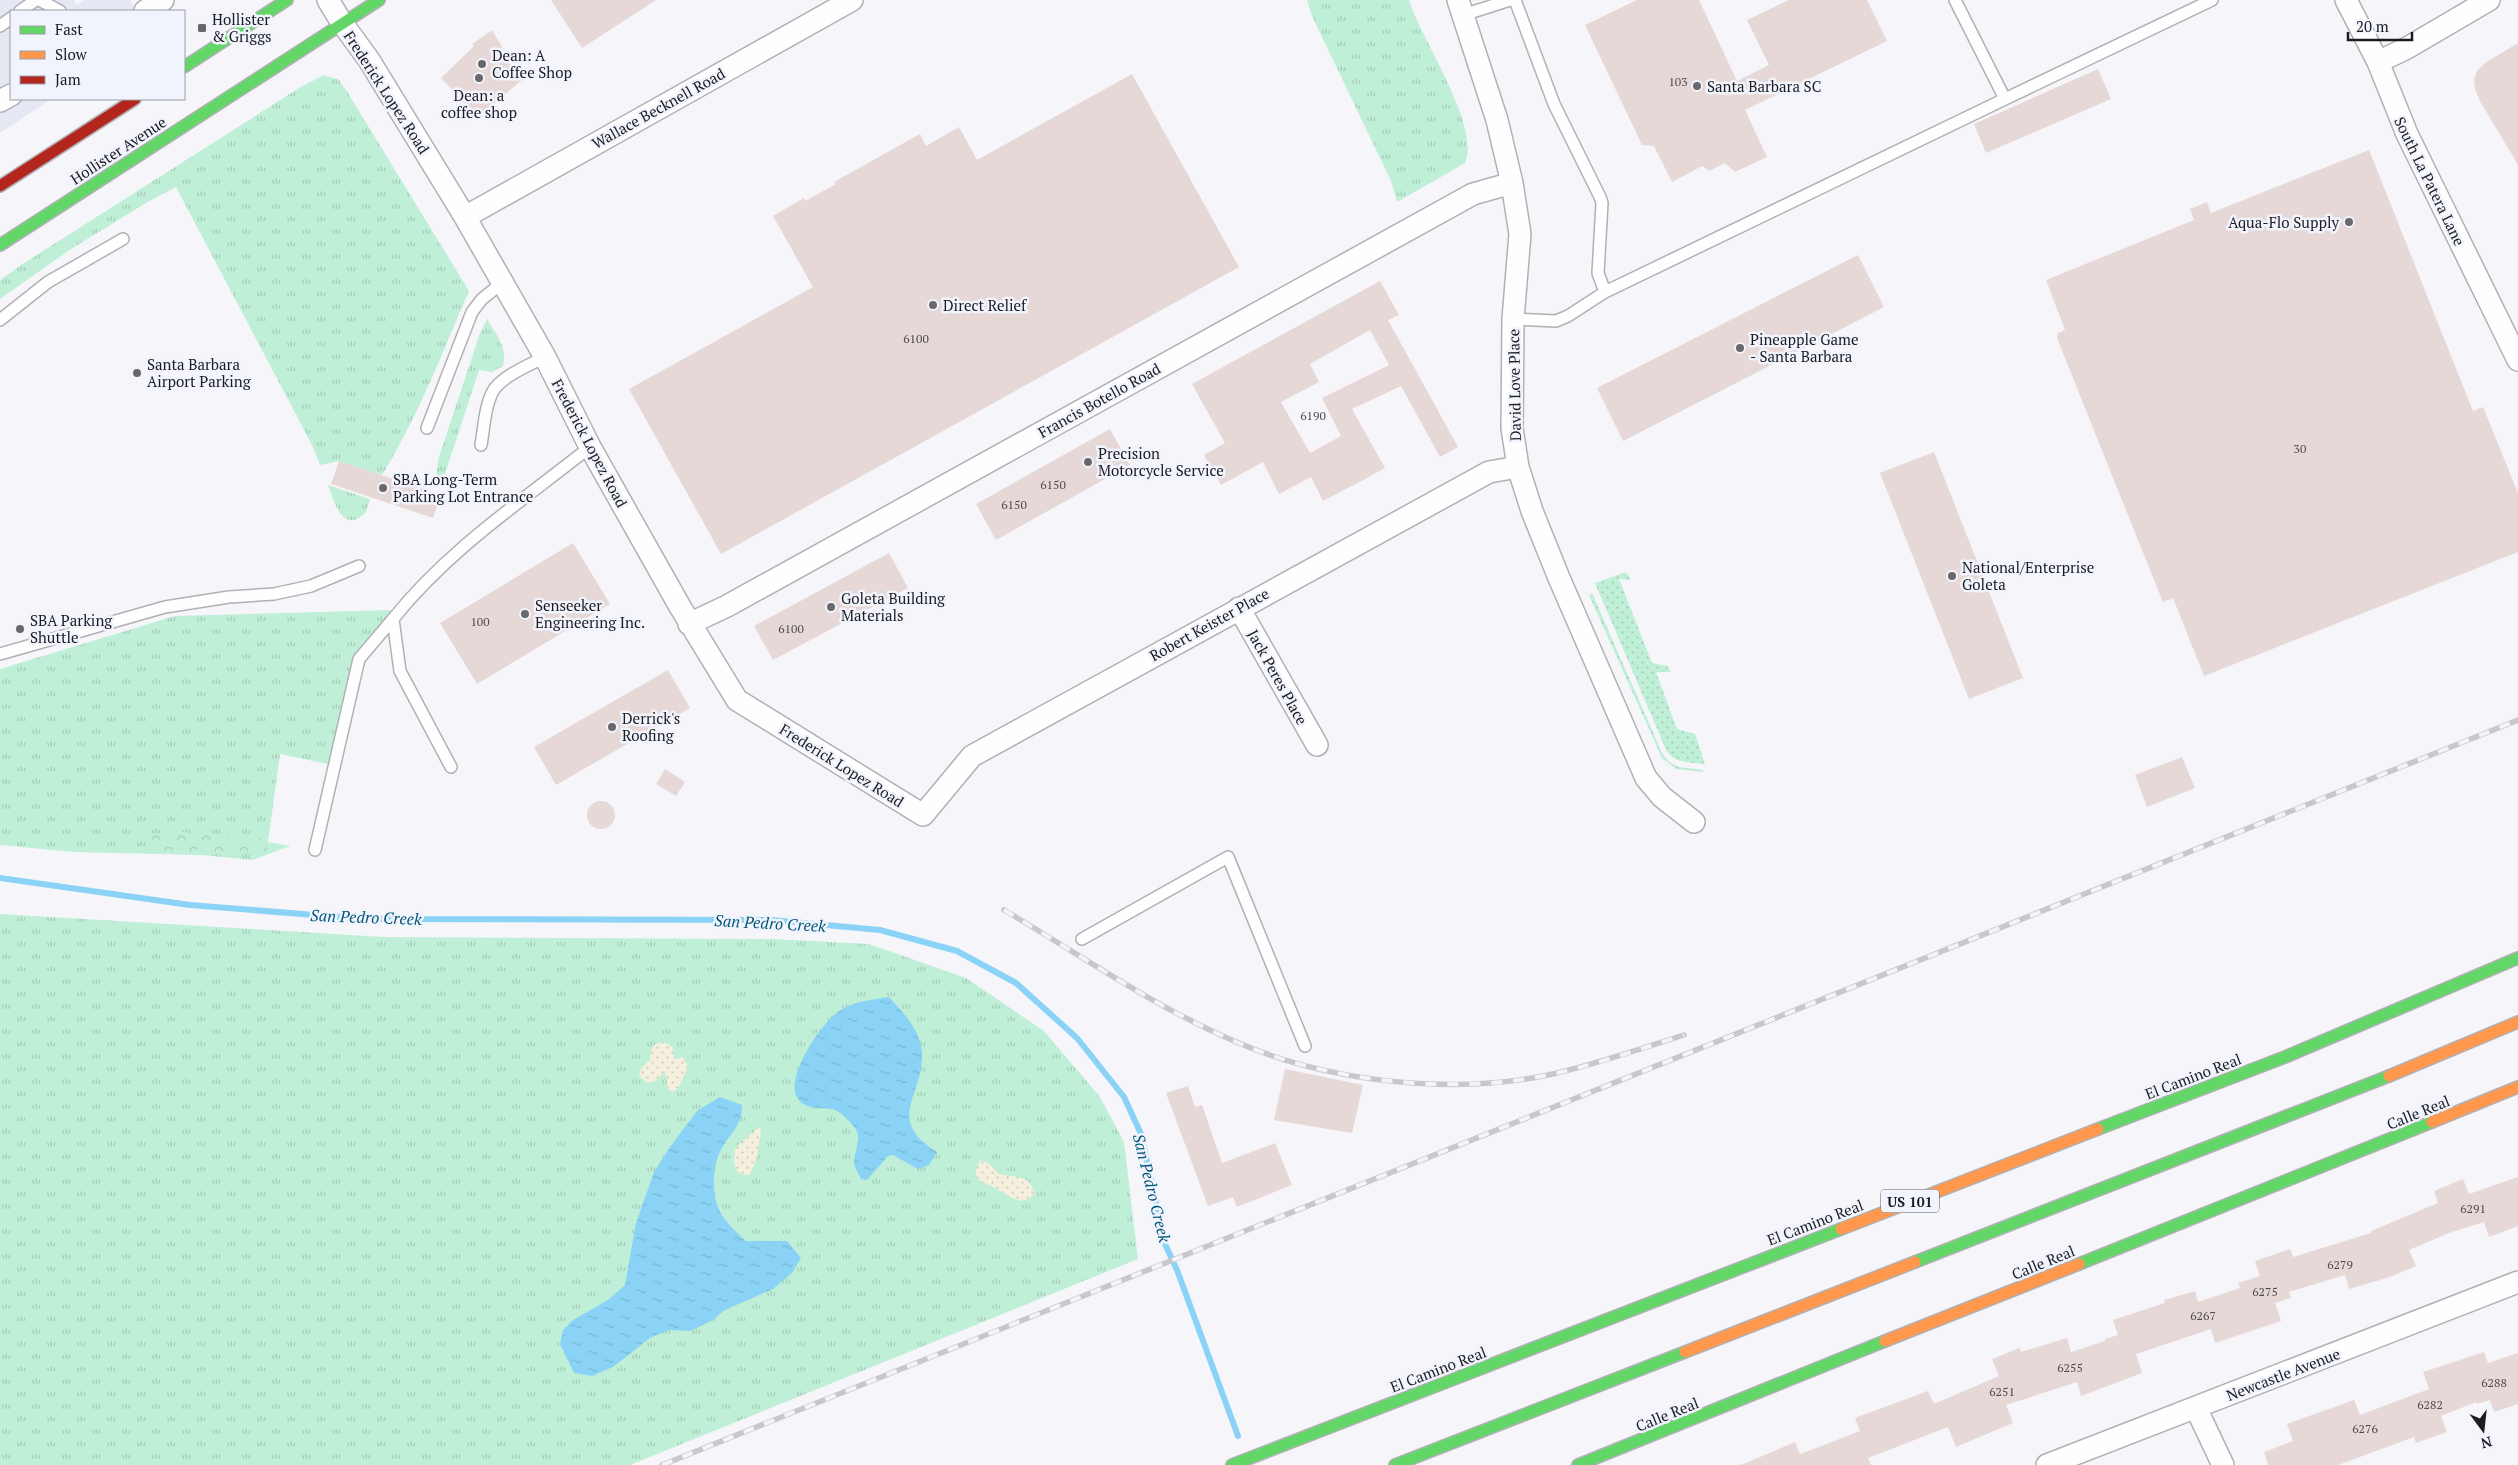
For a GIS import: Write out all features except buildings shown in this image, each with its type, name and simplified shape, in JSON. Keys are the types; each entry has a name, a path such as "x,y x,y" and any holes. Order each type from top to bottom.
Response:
{"main road":[{"path":"185,66 287,0"},
{"name":"Hollister Avenue","path":"0,245 379,0"},
{"path":"0,186 133,100"},
{"name":"El Camino Real","path":"1232,1465 2285,1057 2518,958"},
{"path":"1394,1465 2307,1109 2518,1022"},
{"name":"Calle Real","path":"1578,1465 2518,1088"}],"street":[{"path":"147,10 162,0"},
{"name":"Frederick Lopez Road","path":"328,0 372,65 465,217 545,357 590,447 689,624 737,700 923,815"},
{"name":"Wallace Becknell Road","path":"465,217 852,0"},
{"name":"South La Patera Lane","path":"2346,0 2378,62 2407,134 2518,360"},
{"path":"2378,62 2407,48 2488,0"},
{"name":"David Love Place","path":"1460,7 1497,120 1512,183 1520,234 1513,319 1512,428 1518,467 1532,511 1559,578 1646,778 1662,797 1694,822"},
{"name":"Francis Botello Road","path":"689,624 720,610 1473,194 1512,183"},
{"name":"Robert Keister Place","path":"923,815 972,756 1488,472 1518,467"},
{"name":"Jack Peres Place","path":"1240,608 1317,746"},
{"name":"Newcastle Avenue","path":"2048,1465 2518,1282"},
{"path":"2196,1408 2223,1465"}],"lane":[{"path":"22,10 37,0 58,10"},
{"path":"1460,7 1510,0"},
{"path":"1515,0 1554,104 1602,203 1598,273 1605,292"},
{"path":"1955,0 2005,99"},
{"path":"1513,319 1556,321 1568,316 1605,292 2212,0"},
{"path":"0,320 48,282 123,239"},
{"path":"426,428 472,312 482,299 502,283"},
{"path":"481,445 489,402 496,387 520,369 545,357"},
{"path":"314,850 359,659 415,591 450,558 590,447"},
{"path":"0,654 166,606 221,598 274,594 311,586 359,566"},
{"path":"393,619 400,671 452,767"},
{"path":"1082,939 1228,857 1305,1046"}],"shaded area":[{"path":"0,0 74,0 77,5 84,0 130,0 136,10 10,10 10,100 50,100 0,133"}],"green space":[{"path":"1307,0 1409,0 1448,82 1465,127 1468,147 1465,163 1397,202 1391,181 1312,16"},
{"path":"324,75 339,80 346,90 469,291 418,408 382,475 339,461 320,465 313,447 176,187 71,249 0,299 0,280 21,265 299,88"},
{"path":"487,319 503,347 503,366 492,372 479,370 443,480 435,482 439,457 480,333"},
{"path":"328,485 370,499 366,512 358,518 351,520 345,518 337,507"},
{"path":"1626,572 1631,580 1619,579 1652,663 1667,666 1671,672 1656,672 1677,729 1695,734 1705,764 1680,761 1667,752 1595,583"},
{"path":"1592,593 1662,753 1669,762 1679,767 1703,770 1703,772 1676,769 1662,758 1589,595"},
{"path":"394,610 357,654 332,765 280,754 268,842 290,846 253,860 202,855 73,852 0,845 0,669 175,616"},
{"path":"182,832 212,833 227,839 250,840 252,843 260,838 265,841 268,851 226,851 212,854 198,849 186,854 180,854 148,846 147,840 152,834 167,833 172,837"},
{"path":"0,914 384,937 773,939 869,944 966,978 1044,1031 1100,1097 1124,1142 1138,1259 630,1465 0,1465"}],"sand":[{"path":"664,1042 673,1048 674,1059 683,1057 688,1067 679,1087 673,1092 668,1089 665,1071 656,1081 648,1083 639,1076 641,1068 650,1060 652,1047"},
{"path":"759,1127 761,1130 754,1165 749,1175 743,1175 739,1173 735,1166 736,1147"},
{"path":"981,1160 988,1163 999,1174 1026,1180 1033,1188 1034,1194 1025,1200 1016,1199 982,1181 976,1176 977,1167"}],"water":[{"path":"889,997 912,1024 921,1048 920,1072 910,1108 913,1130 937,1152 929,1165 918,1169 893,1155 888,1156 867,1180 861,1179 854,1163 858,1140 855,1128 835,1110 809,1107 800,1102 795,1088 796,1077 800,1064 814,1038 831,1018 850,1005"},
{"path":"720,1097 742,1105 742,1112 738,1124 721,1150 715,1166 715,1194 720,1211 729,1224 746,1241 787,1241 801,1258 792,1273 773,1289 725,1310 711,1321 690,1331 669,1330 650,1338 613,1367 592,1376 574,1373 560,1344 563,1330 573,1320 608,1300 625,1285 636,1223 654,1172 697,1111"}],"waterway":[{"name":"San Pedro Creek","path":"0,878 190,905 365,919 771,920 880,930 957,951 1016,983 1077,1038 1124,1097 1141,1134 1165,1244 1177,1270 1238,1436"}],"railway":[{"path":"662,1465 2518,720"},
{"path":"1004,910 1145,996 1204,1027 1270,1055 1309,1067 1349,1075 1433,1084 1474,1084 1514,1081 1586,1066 1684,1035"}],"traffic: fast":[{"path":"185,66 287,0"},
{"path":"0,245 379,0"},
{"path":"2098,1129 2285,1057 2518,958"},
{"path":"1915,1262 2389,1076"},
{"path":"2079,1264 2432,1122"},
{"path":"1232,1465 1841,1229"},
{"path":"1578,1465 1885,1341"},
{"path":"1395,1465 1685,1352"}],"traffic: slow":[{"path":"2389,1076 2518,1022"},
{"path":"2432,1122 2518,1087"},
{"path":"1841,1229 2098,1129"},
{"path":"1685,1352 1915,1262"},
{"path":"1885,1341 2079,1264"}],"traffic: jam":[{"path":"0,186 133,100"}],"place":[{"name":"Hollister & Griggs","path":"202,28"},
{"name":"Dean: A Coffee Shop","path":"482,64"},
{"name":"Dean: a coffee shop","path":"479,78"},
{"name":"Santa Barbara SC","path":"1697,86"},
{"name":"Aqua-Flo Supply","path":"2349,222"},
{"name":"Direct Relief","path":"933,305"},
{"name":"Pineapple Game - Santa Barbara","path":"1740,348"},
{"name":"Santa Barbara Airport Parking","path":"137,373"},
{"name":"Precision Motorcycle Service","path":"1088,462"},
{"name":"SBA Long-Term Parking Lot Entrance","path":"383,488"},
{"name":"National/Enterprise Goleta","path":"1952,576"},
{"name":"Goleta Building Materials","path":"831,607"},
{"name":"Senseeker Engineering Inc.","path":"525,614"},
{"name":"SBA Parking Shuttle","path":"20,629"},
{"name":"Derrick's Roofing","path":"612,727"}]}
